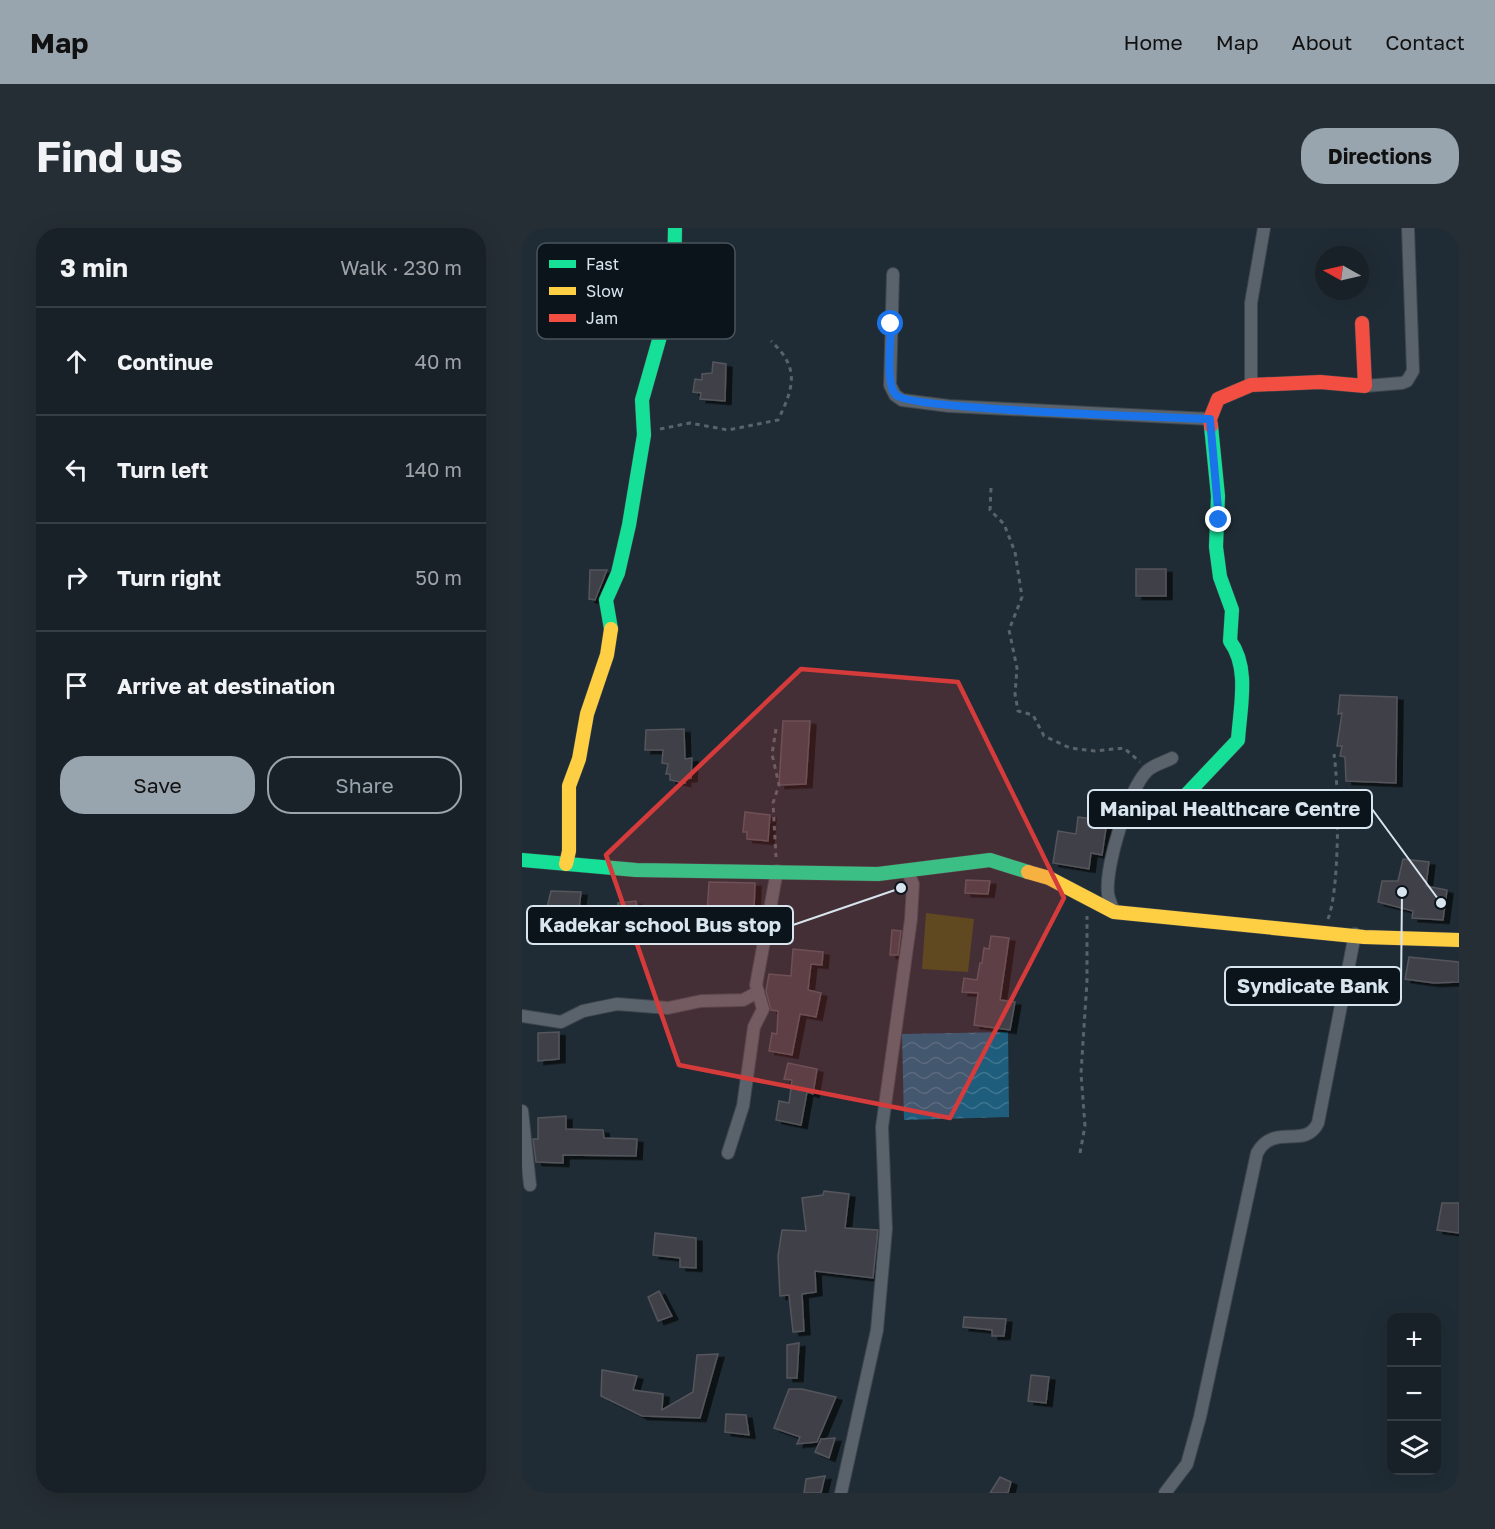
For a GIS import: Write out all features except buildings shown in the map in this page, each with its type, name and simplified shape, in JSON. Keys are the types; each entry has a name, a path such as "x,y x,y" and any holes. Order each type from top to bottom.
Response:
{"street":[{"path":"675,228 675,243"},
{"path":"1251,385 1251,303 1264,228"},
{"path":"1130,801 1146,810 1168,814 1191,793 1214,764 1238,740 1242,667 1239,652 1230,641 1232,610 1220,577 1218,557 1218,496 1210,419 1218,399 1251,385 1320,382 1365,386 1402,383 1413,371 1408,228"},
{"path":"893,274 890,385 895,395 902,399 949,406 1210,419"},
{"path":"1362,323 1362,363 1365,386"},
{"path":"566,864 569,851 569,786 579,759 587,714 607,655 611,630 606,600 618,573 629,525 638,459 644,435 642,400 659,339"},
{"path":"1114,912 1108,893 1118,830 1130,801 1148,770 1172,758"},
{"path":"522,860 636,870 878,874 990,860 1049,878 1114,912 1320,933 1355,934 1364,938 1459,940"},
{"path":"841,1493 877,1330 886,1229 882,1126 911,919 913,884 907,870"},
{"path":"728,1153 743,1106 754,1028 763,1009 756,985 767,936 777,871"},
{"path":"1165,1493 1186,1464 1197,1426 1257,1153 1267,1139 1276,1136 1304,1136 1311,1133 1318,1123 1355,934"},
{"path":"522,1016 561,1022 583,1011 617,1004 668,1008 701,1001 743,1000 758,992"},
{"path":"522,1111 530,1185"}],"path":[{"path":"644,435 690,423 728,430 778,420 786,404 793,375 784,353 771,341"},
{"path":"990,488 990,510 1004,524 1015,552 1022,597 1009,630 1017,668 1015,694 1018,711 1033,715 1044,736 1070,748 1095,751 1124,748 1148,770"},
{"path":"776,729 772,754 779,785 773,803 777,871"},
{"path":"1320,933 1329,916 1335,859 1338,788 1334,754"},
{"path":"1080,1153 1085,1126 1081,1073 1087,981 1087,913"}],"highlighted area":[{"path":"801,669 958,682 1064,898 950,1118 679,1065 606,855"}],"green space":[{"path":"926,913 974,919 968,972 922,969"}],"water":[{"path":"1008,1032 1009,1117 904,1120 902,1034"}],"traffic: fast":[{"path":"675,228 675,243"},
{"path":"611,629 606,600 618,573 629,525 644,435 642,400 659,339"},
{"path":"1130,801 1146,810 1168,814 1238,740 1242,676 1240,663 1230,641 1232,610 1220,577 1216,547 1218,496 1211,426"},
{"path":"522,860 636,870 878,874 990,860 1028,872"}],"traffic: slow":[{"path":"566,864 569,851 569,786 579,759 587,714 607,655 611,629"},
{"path":"1028,872 1049,878 1114,912 1364,937 1459,940"}],"traffic: jam":[{"path":"1211,426 1210,419 1218,399 1251,385 1320,382 1365,386 1362,323"}],"place":[{"name":"Kadekar school Bus stop","path":"901,888"},
{"name":"Syndicate Bank","path":"1402,892"},
{"name":"Manipal Healthcare Centre","path":"1441,903"}],"route":[{"path":"891,324 890,385 895,395 902,399 949,406 1210,419 1219,520"}]}
